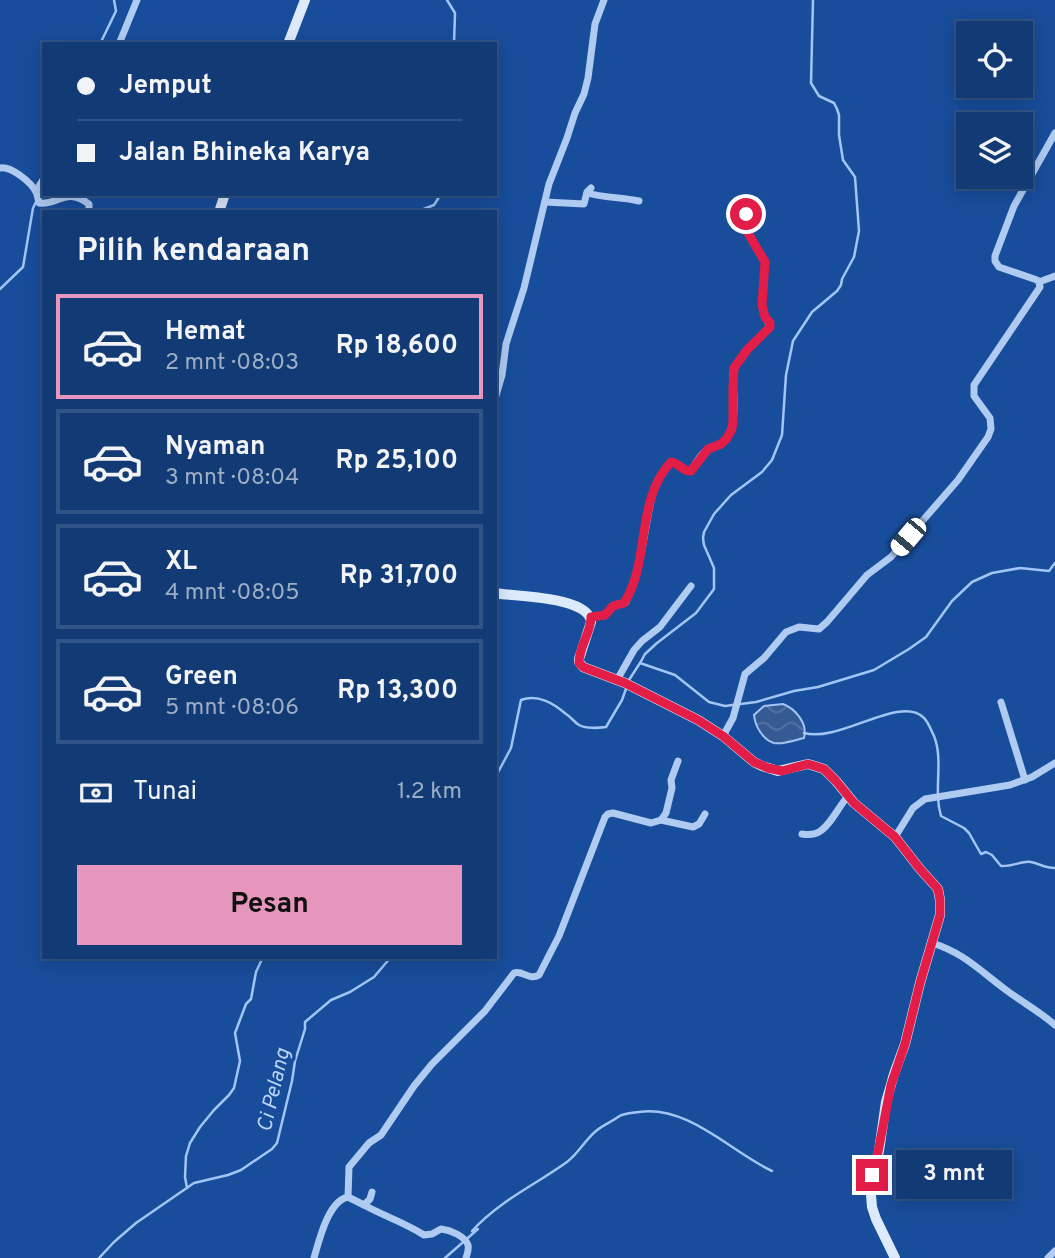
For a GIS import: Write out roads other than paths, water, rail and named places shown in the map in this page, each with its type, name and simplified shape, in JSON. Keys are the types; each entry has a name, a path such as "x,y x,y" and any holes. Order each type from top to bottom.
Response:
{"street":[{"path":"120,42 137,0"},
{"path":"289,42 305,0"},
{"path":"497,392 508,335 524,288 552,173 584,94 595,24 604,0"},
{"path":"1055,133 1014,206 995,258 996,264 1003,269 1039,282 1055,276"},
{"path":"0,168 10,169 36,191 39,203 47,204 68,196 86,201 89,210"},
{"path":"36,191 42,181"},
{"path":"545,202 584,204 589,191 600,197 639,201"},
{"path":"497,593 562,602 578,607 591,617 603,616 613,606 626,602 636,576 651,498 658,481 671,462 691,471 708,449 723,442 732,429 734,368 770,326 762,305 765,262 748,233 746,214"},
{"path":"723,736 733,718 745,674 758,665 786,632 799,627 819,629 827,622 867,575 891,557 958,480 988,437 991,429 990,418 974,396 974,385 1039,289 1039,282"},
{"path":"617,680 634,650 658,630 691,586"},
{"path":"591,617 590,627 580,650 579,663 583,667 617,680 687,714 723,736 754,762 773,771 804,764 821,767 848,796 895,837 940,892 940,915 891,1085 870,1183 872,1207 895,1258"},
{"path":"1001,702 1025,780"},
{"path":"661,820 666,813 673,788 671,780 678,761"},
{"path":"895,837 913,808 925,799 997,788 1025,780 1055,763"},
{"path":"802,834 814,834 822,830 848,796"},
{"path":"348,1197 349,1167 369,1143 381,1135 432,1064 485,1011 514,973 531,977 538,975 559,936 606,815 613,813 650,823 661,820 693,827 699,824 705,814"},
{"path":"932,943 965,957 1055,1025"},
{"path":"364,1205 372,1192"},
{"path":"314,1258 327,1221 339,1200 348,1197 424,1235 441,1229 455,1233 467,1243 466,1258"},
{"path":"1048,1258 1055,1251"}],"water":[{"path":"783,704 800,718 804,727 804,738 774,743 760,732 754,715 764,706"}],"waterway":[{"path":"101,42 116,11 114,0"},
{"path":"447,0 455,13 454,42"},
{"path":"640,663 657,643 696,613 714,589 714,568 704,545 704,532 714,514 731,495 762,472 772,460 782,435 786,375 793,341 812,312 837,291 854,257 859,231 855,177 843,160 837,109 834,103 819,96 811,83 813,0"},
{"path":"421,210 434,205 440,196"},
{"path":"0,289 23,267 36,202"},
{"path":"629,680 640,663 675,675 709,702 725,706 756,702 818,687 874,670 909,649 926,637 952,601 972,582 992,573 1020,568 1049,571 1055,563"},
{"path":"497,774 511,748 521,700 533,698 545,701 579,725 589,728 606,727 627,686"},
{"path":"804,733 834,732 899,712 912,712 923,717 937,746 941,816 964,828 981,854 986,852 992,855 1001,866 1028,862 1055,868"},
{"path":"187,1188 186,1156 190,1143 200,1127 234,1088 240,1061 235,1033 246,1004 251,999 256,972 262,959"},
{"name":"Ci Pelang","path":"99,1258 136,1223 194,1183 241,1170 272,1149 277,1143 305,1022 331,1000 374,977 389,959"},
{"path":"445,1258 494,1211 567,1162 596,1131 625,1114 657,1112 675,1115 708,1131 772,1171"}]}
